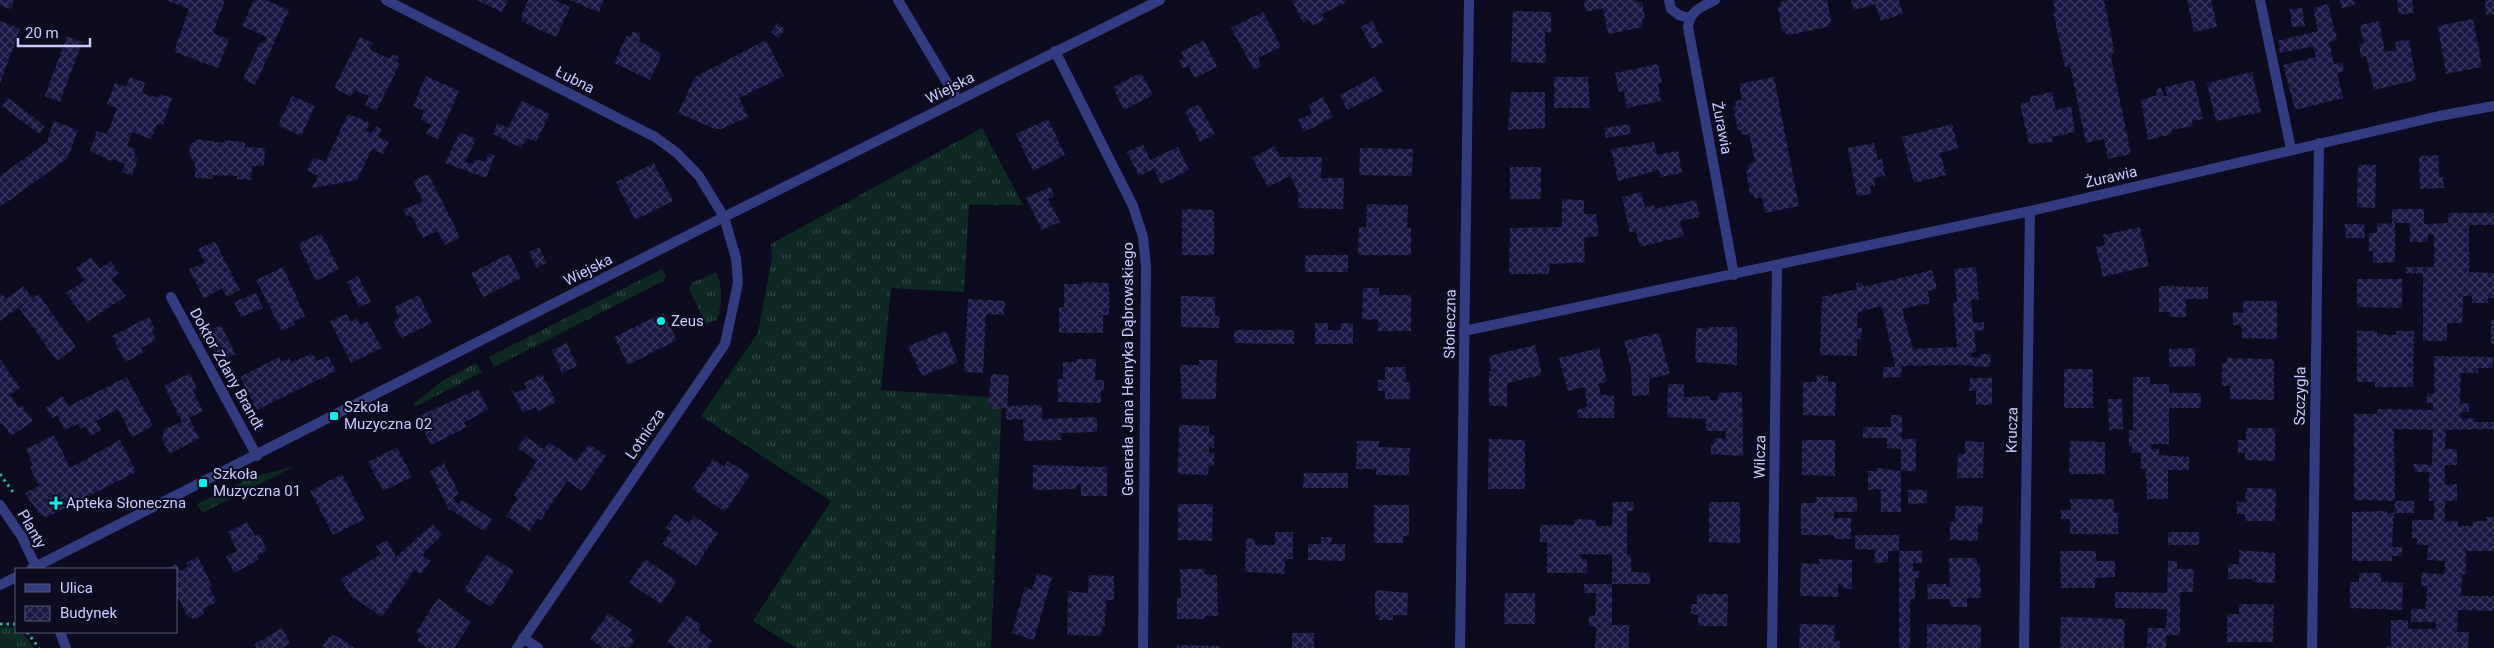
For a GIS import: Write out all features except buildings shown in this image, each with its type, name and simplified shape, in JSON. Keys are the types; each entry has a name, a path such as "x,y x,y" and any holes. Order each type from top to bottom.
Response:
{"street":[{"name":"Łubna","path":"386,0 655,138 677,153 699,176 724,217"},
{"path":"898,0 958,101"},
{"name":"Wiejska","path":"35,568 724,217 1160,0"},
{"name":"Słoneczna","path":"1460,648 1470,0"},
{"path":"1670,0 1672,9 1689,18 1694,11 1716,0"},
{"path":"2260,0 2291,149"},
{"name":"Żurawia","path":"1689,18 1688,27 1734,275"},
{"name":"Generała Jana Henryka Dąbrowskiego","path":"1055,51 1133,206 1143,237 1146,266 1142,648"},
{"name":"Żurawia","path":"1464,331 2030,212 2291,149 2439,116 2494,106"},
{"name":"Szczygla","path":"2312,648 2319,144"},
{"name":"Krucza","path":"2024,648 2030,212"},
{"name":"Lotnicza","path":"517,648 725,344 738,283 736,258 724,217"},
{"name":"Wilcza","path":"1772,648 1777,266"},
{"name":"Doktor Zdany Brandt","path":"171,297 257,456"},
{"name":"Planty","path":"0,505 22,537 35,568"},
{"path":"0,585 15,578"},
{"path":"60,633 66,648"},
{"path":"523,638 538,648"}],"path":[{"path":"0,624 15,624"},
{"path":"28,633 39,648"}],"green space":[{"path":"982,128 1023,205 969,205 964,292 891,288 881,390 1002,398 991,648 796,648 753,621 831,501 701,416 758,333 772,258 771,244"},
{"path":"662,269 666,275 663,281 494,367 489,357"},
{"path":"716,272 721,290 720,307 717,320 706,324 689,289 692,283"},
{"path":"476,363 482,372 415,407 413,404 444,380"},
{"path":"293,467 202,513 197,504 252,477"},
{"path":"0,627 15,628 15,633 23,633 34,648 0,648"}],"place":[{"name":"Zeus","path":"661,321"},
{"name":"Szkoła Muzyczna 02","path":"334,416"},
{"name":"Szkoła Muzyczna 01","path":"203,483"},
{"name":"Apteka Słoneczna","path":"56,503"}]}
